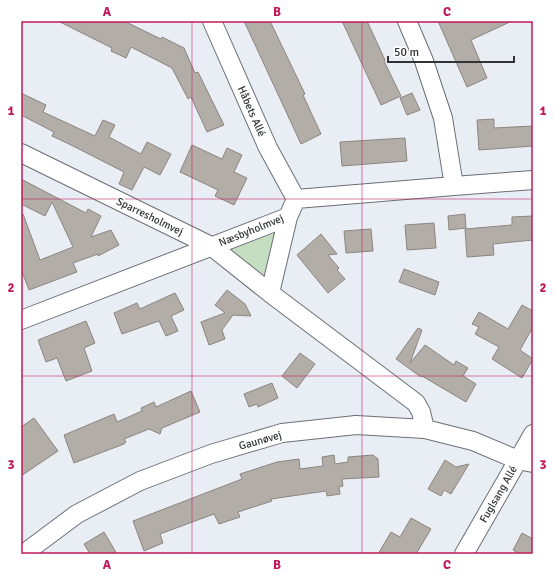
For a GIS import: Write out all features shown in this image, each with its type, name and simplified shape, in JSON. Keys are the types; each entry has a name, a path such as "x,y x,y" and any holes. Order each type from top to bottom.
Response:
{"street":[{"name":"Håbets Allé","path":"212,21 268,148 296,199"},
{"path":"407,21 424,62 444,118 454,186"},
{"name":"Sparresholmvej","path":"21,153 211,246 270,294 416,403 425,429"},
{"path":"296,199 533,180"},
{"name":"Næsbyholmvej","path":"21,320 288,217 296,199"},
{"path":"270,294 288,217"},
{"name":"Gaunøvej","path":"25,554 77,514 140,481 211,454 282,433 356,425 425,429 473,441 525,461"},
{"name":"Fuglsang Allé","path":"464,554 525,461 533,434"}],"green space":[{"path":"274,231 277,235 267,276 261,276 230,250 232,245"}],"building":[{"path":"58,21 124,21 161,39 162,37 184,48 195,73 198,72 224,125 207,132 191,97 188,99 172,68 131,47 126,58 111,51 112,48"},
{"path":"244,21 270,21 305,94 303,95 321,134 301,144"},
{"path":"342,21 367,21 401,96 381,105"},
{"path":"438,21 512,21 471,40 487,78 467,87"},
{"path":"21,93 46,105 43,112 95,136 103,120 115,125 109,137 141,154 147,142 171,154 160,175 144,167 132,190 119,184 124,172 52,136 54,132 21,115"},
{"path":"412,93 420,110 407,115 400,98"},
{"path":"494,119 494,128 533,126 533,146 479,150 477,120"},
{"path":"405,138 407,161 342,166 340,142"},
{"path":"192,145 222,159 227,148 242,155 234,172 247,178 234,205 215,196 218,190 180,172"},
{"path":"21,179 86,213 88,209 101,216 91,237 111,230 119,245 98,256 98,254 73,263 77,272 29,290 21,269 21,214 23,214 40,260 73,247 52,202 45,216 21,204"},
{"path":"465,214 466,228 449,230 448,216"},
{"path":"533,216 533,240 493,244 494,255 467,257 465,229 512,225 512,217"},
{"path":"434,223 436,248 407,250 405,225"},
{"path":"371,229 373,251 346,253 344,231"},
{"path":"321,234 337,254 328,255 339,268 337,270 345,279 328,293 297,255"},
{"path":"404,269 439,282 435,295 399,282"},
{"path":"227,290 245,304 251,316 233,315 222,330 225,339 209,345 201,322 225,313 215,305"},
{"path":"175,293 184,310 171,316 178,331 166,336 159,321 122,334 114,313 137,303 140,309"},
{"path":"522,305 533,311 533,327 520,350 533,359 522,378 492,359 499,347 475,334 479,327 472,324 479,312 508,329"},
{"path":"86,321 95,343 84,348 92,371 66,381 57,358 46,362 38,340"},
{"path":"418,328 422,330 410,363 425,345 454,365 456,361 468,368 463,376 476,384 466,402 422,376 421,377 396,359"},
{"path":"300,353 315,364 297,388 282,376"},
{"path":"272,383 278,398 258,407 257,404 249,407 244,394"},
{"path":"191,391 200,412 162,428 160,434 149,429 124,439 126,442 124,444 74,463 64,435 114,414 117,422 142,411 141,408 154,402 156,407"},
{"path":"34,418 58,451 21,476 21,427"},
{"path":"334,455 335,464 348,462 348,457 373,455 378,459 379,477 342,479 343,486 339,487 340,494 327,496 326,491 271,499 272,501 238,512 240,517 219,524 214,514 160,534 163,543 144,551 133,521 242,479 240,474 277,462 299,459 300,469 323,466 322,457"},
{"path":"445,460 456,467 469,464 451,494 444,490 441,496 428,489"},
{"path":"411,518 431,529 416,554 378,554 391,532 400,537"},
{"path":"104,532 117,554 90,554 84,544"},
{"path":"522,533 533,539 533,554 520,554 513,550"}]}
